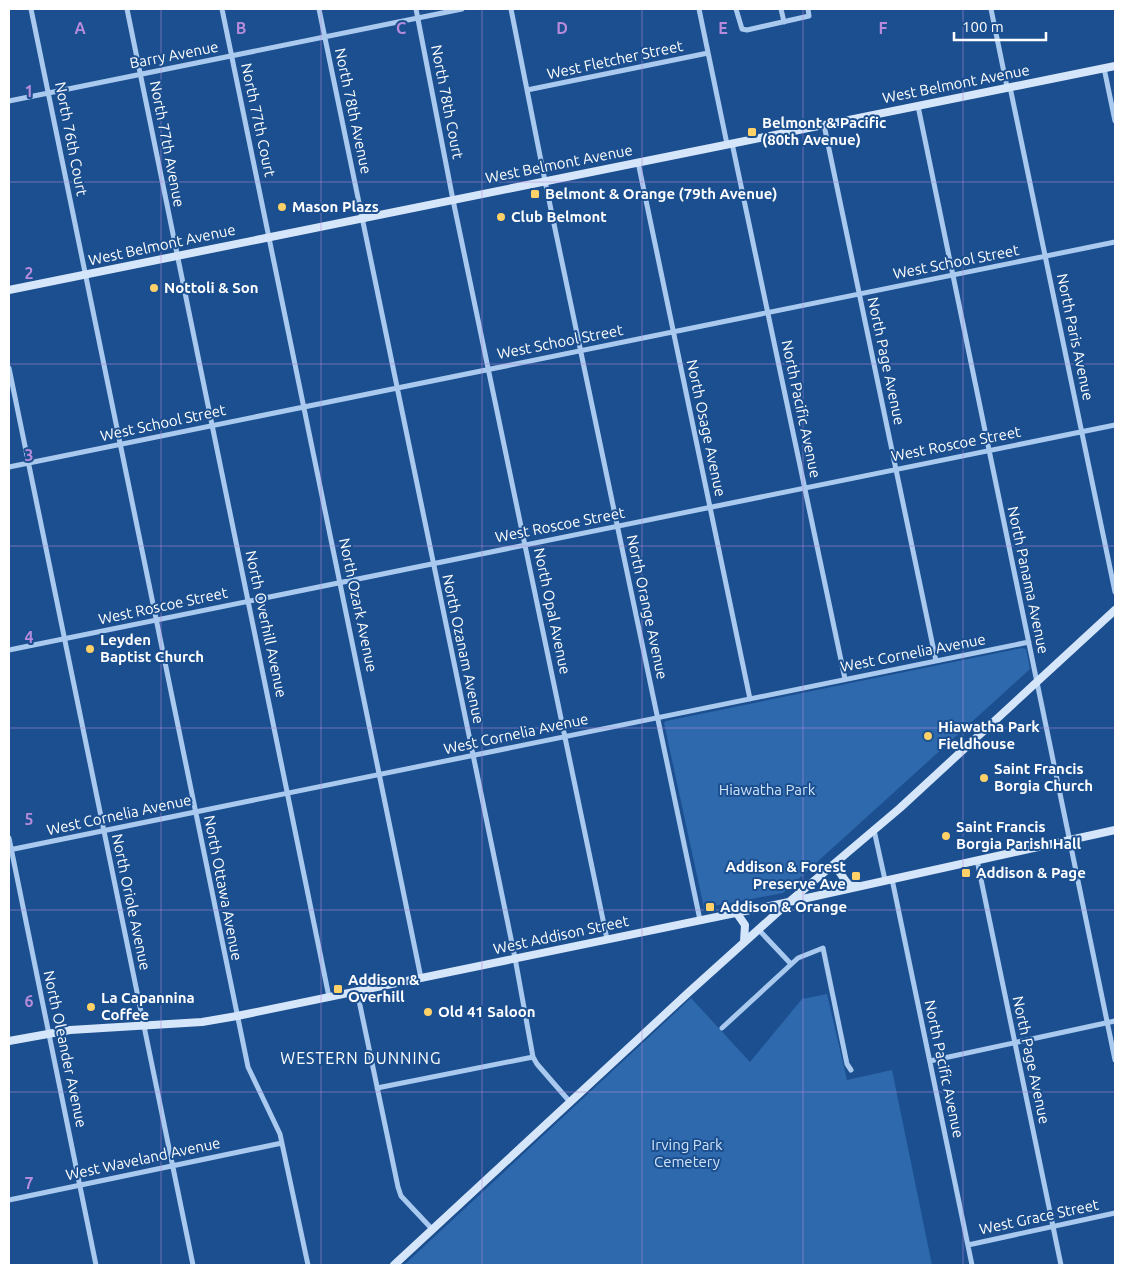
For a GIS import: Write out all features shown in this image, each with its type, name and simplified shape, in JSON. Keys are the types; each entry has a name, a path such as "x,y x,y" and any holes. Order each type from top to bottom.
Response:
{"main road":[{"name":"West Belmont Avenue","path":"9,290 1115,66"},
{"path":"394,1265 758,929 874,830 1115,610"},
{"name":"West Addison Street","path":"9,1041 49,1033 93,1028 202,1022 237,1016 789,902 1115,830"},
{"path":"834,864 848,883 858,886"},
{"path":"736,912 745,925 744,942"}],"street":[{"name":"North 76th Court","path":"31,9 85,275"},
{"name":"North 77th Avenue","path":"127,9 177,256"},
{"name":"North 77th Court","path":"222,9 270,237"},
{"name":"North 78th Avenue","path":"319,9 362,218"},
{"name":"North 78th Court","path":"416,9 453,200"},
{"name":"Barry Avenue","path":"9,101 462,9"},
{"name":"North Orange Avenue","path":"511,9 545,181 700,920"},
{"name":"North Pacific Avenue","path":"699,9 768,313 845,679"},
{"path":"736,9 742,29 746,30 809,16 808,9"},
{"path":"781,9 784,22"},
{"name":"North Paris Avenue","path":"991,9 1046,256 1115,592"},
{"name":"West Fletcher Street","path":"527,90 708,53"},
{"path":"1104,68 1115,121"},
{"name":"North Panama Avenue","path":"918,106 1115,1060"},
{"name":"North Page Avenue","path":"824,125 936,661"},
{"name":"North Osage Avenue","path":"638,162 750,699"},
{"name":"North Opal Avenue","path":"453,200 607,939"},
{"name":"North Ozanam Avenue","path":"362,218 515,958 533,1057 536,1064 570,1102"},
{"name":"North Ozark Avenue","path":"270,237 421,978"},
{"name":"West School Street","path":"9,467 1115,242"},
{"name":"North Overhill Avenue","path":"177,256 329,997"},
{"name":"North Ottawa Avenue","path":"85,275 248,1067 280,1134 308,1265"},
{"name":"North Oriole Avenue","path":"9,368 193,1265"},
{"name":"West Roscoe Street","path":"9,650 1115,425"},
{"name":"West Cornelia Avenue","path":"10,850 1028,642"},
{"name":"North Pacific Avenue","path":"874,830 888,879 930,1061 972,1265"},
{"name":"North Oleander Avenue","path":"9,838 96,1265"},
{"name":"North Page Avenue","path":"977,860 1061,1265"},
{"path":"758,929 791,964"},
{"path":"722,1028 798,958 823,948 847,1064 851,1070"},
{"path":"357,991 401,1196 432,1229"},
{"path":"930,1061 1115,1021"},
{"path":"377,1088 533,1057"},
{"name":"West Waveland Avenue","path":"9,1200 282,1143"},
{"name":"West Grace Street","path":"968,1245 1115,1213"}],"green space":[{"name":"Hiawatha Park","path":"1022,648 1026,649 1030,669 783,893 704,908 664,723 666,721"},
{"name":"Irving Park Cemetery","path":"827,994 847,1080 892,1070 932,1265 404,1265 691,998 750,1062 802,999"}],"place":[{"name":"Belmont & Pacific (80th Avenue)","path":"752,132"},
{"name":"Belmont & Orange (79th Avenue)","path":"535,194"},
{"name":"Mason Plazs","path":"282,207"},
{"name":"Club Belmont","path":"501,217"},
{"name":"Nottoli & Son","path":"154,288"},
{"name":"Leyden Baptist Church","path":"90,649"},
{"name":"Hiawatha Park Fieldhouse","path":"928,736"},
{"name":"Saint Francis Borgia Church","path":"984,778"},
{"name":"Saint Francis Borgia Parish Hall","path":"946,836"},
{"name":"Addison & Page","path":"966,873"},
{"name":"Addison & Forest Preserve Ave","path":"856,876"},
{"name":"Addison & Orange","path":"710,907"},
{"name":"Addison & Overhill","path":"338,989"},
{"name":"La Capannina Coffee","path":"91,1007"},
{"name":"Old 41 Saloon","path":"428,1012"}],"district":[{"name":"WESTERN DUNNING","path":"361,1058"}]}
